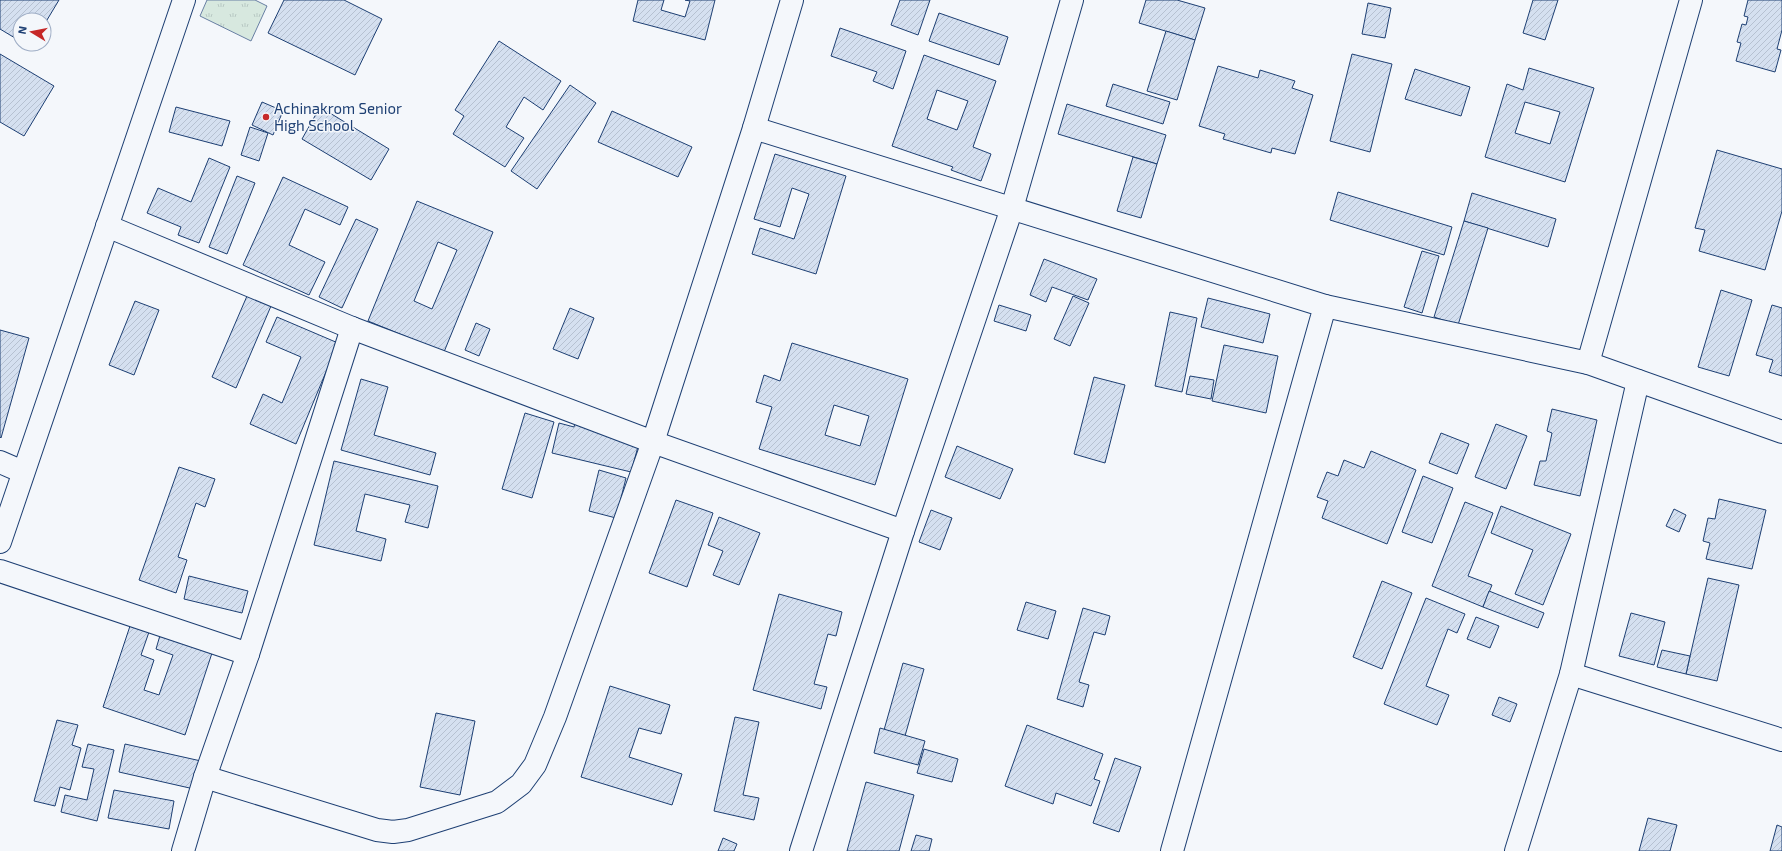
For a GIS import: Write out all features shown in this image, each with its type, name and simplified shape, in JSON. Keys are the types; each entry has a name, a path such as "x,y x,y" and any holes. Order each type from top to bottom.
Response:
{"street":[{"path":"0,542 184,0"},
{"path":"205,777 378,830 393,832 408,830 497,802 521,784 535,765 555,717 653,442 754,128 792,0"},
{"path":"801,851 903,531 1012,208 1072,0"},
{"path":"1588,364 1691,0"},
{"path":"754,128 1325,306 1588,364 1782,432"},
{"path":"107,226 352,328 653,442 903,531"},
{"path":"1172,851 1325,306"},
{"path":"183,851 205,777 248,654 352,328"},
{"path":"1516,851 1571,674 1638,381"},
{"path":"0,462 23,472"},
{"path":"0,571 248,654"},
{"path":"1571,674 1782,740"}],"green space":[{"path":"207,0 255,0 267,6 251,41 200,16"}],"building":[{"path":"0,0 59,0 52,12 12,12 12,36 0,29"},
{"path":"284,0 344,0 382,19 355,75 268,33"},
{"path":"638,0 664,0 661,10 685,17 690,1 685,0 715,0 705,40 633,21"},
{"path":"900,0 930,0 918,35 891,25"},
{"path":"1146,0 1177,0 1205,8 1195,40 1139,23"},
{"path":"1533,0 1558,0 1545,40 1523,33"},
{"path":"1748,0 1782,0 1782,30 1777,49 1781,50 1775,72 1736,61 1741,43 1737,42 1742,24 1746,25 1748,17 1744,16"},
{"path":"1368,3 1391,8 1385,38 1362,34"},
{"path":"939,13 1008,37 999,65 929,41"},
{"path":"840,28 906,51 893,89 873,81 877,72 831,56"},
{"path":"1166,31 1195,40 1177,100 1147,91"},
{"path":"499,41 561,81 543,110 524,97 506,127 524,138 505,167 453,134 464,116 455,110"},
{"path":"0,54 54,86 24,136 0,122"},
{"path":"1352,54 1392,64 1370,152 1330,141"},
{"path":"924,55 996,81 973,147 991,154 981,181 951,170 953,167 892,146","holes":["937,90 968,101 957,130 927,119"]},
{"path":"1218,66 1258,78 1260,70 1295,81 1292,88 1313,95 1295,154 1272,148 1271,153 1223,139 1225,134 1199,126"},
{"path":"1529,68 1594,88 1565,182 1485,157 1507,84 1523,90","holes":["1525,102 1560,112 1550,144 1515,133"]},
{"path":"1415,69 1470,87 1461,116 1405,99"},
{"path":"1113,84 1170,102 1163,124 1106,106"},
{"path":"570,85 596,103 537,189 511,171"},
{"path":"262,102 283,111 273,135 252,125"},
{"path":"1067,104 1166,135 1157,164 1058,134"},
{"path":"176,107 230,121 222,146 169,132"},
{"path":"320,107 389,149 371,180 302,139"},
{"path":"612,111 692,147 678,177 598,142"},
{"path":"250,127 268,133 259,161 241,155"},
{"path":"1717,150 1782,169 1782,211 1765,270 1699,251 1705,230 1695,228"},
{"path":"775,154 846,176 816,274 752,254 760,228 794,239 809,194 792,188 780,227 754,219"},
{"path":"1133,157 1157,164 1141,218 1117,211"},
{"path":"209,158 230,167 199,243 178,235 181,227 147,213 158,188 191,202"},
{"path":"237,176 255,183 227,254 209,247"},
{"path":"283,177 348,207 340,225 305,209 289,245 325,262 309,295 243,265"},
{"path":"1338,192 1452,227 1444,255 1330,220"},
{"path":"1472,193 1556,219 1548,247 1464,221"},
{"path":"417,201 493,232 444,352 368,321","holes":["438,242 457,250 432,309 414,301"]},
{"path":"356,219 378,229 342,308 319,297"},
{"path":"1464,221 1488,228 1458,325 1434,317"},
{"path":"1422,251 1439,256 1422,313 1404,307"},
{"path":"1044,259 1097,279 1088,300 1052,287 1046,302 1030,295"},
{"path":"1721,290 1752,300 1729,376 1698,367"},
{"path":"247,296 271,306 236,388 212,377"},
{"path":"1073,296 1089,303 1070,346 1054,339"},
{"path":"1208,298 1270,314 1263,343 1201,327"},
{"path":"135,301 159,310 134,375 109,365"},
{"path":"999,305 1031,315 1026,331 994,321"},
{"path":"1772,305 1782,308 1782,376 1769,372 1773,360 1756,355"},
{"path":"570,308 594,318 578,359 553,349"},
{"path":"1170,312 1197,318 1182,392 1155,386"},
{"path":"277,317 338,343 296,444 250,424 263,394 282,403 301,357 266,342"},
{"path":"476,323 490,329 479,356 465,350"},
{"path":"0,330 29,338 1,438 0,437"},
{"path":"792,343 908,379 875,485 759,449 772,407 756,402 764,375 780,381","holes":["834,405 869,416 860,446 825,435"]},
{"path":"1224,345 1278,356 1266,413 1212,401"},
{"path":"1190,376 1214,380 1211,399 1186,394"},
{"path":"1094,377 1125,385 1105,463 1074,454"},
{"path":"361,379 388,387 374,435 436,453 430,475 341,450"},
{"path":"1552,409 1597,420 1580,496 1534,485 1540,461 1546,461 1552,433 1547,431"},
{"path":"525,413 554,422 532,498 502,489"},
{"path":"576,419 639,443 631,472 552,453 559,423 574,427"},
{"path":"1496,424 1527,436 1506,489 1475,477"},
{"path":"1441,433 1469,444 1457,474 1429,463"},
{"path":"957,446 1013,469 1000,499 945,477"},
{"path":"1371,451 1416,470 1387,544 1322,518 1328,501 1317,497 1327,472 1338,476 1344,460 1364,468"},
{"path":"334,461 438,486 428,528 405,522 410,505 365,494 356,531 386,539 381,561 314,545"},
{"path":"179,467 215,479 205,507 196,503 178,557 187,560 176,593 139,580"},
{"path":"599,470 626,478 616,518 589,511"},
{"path":"1423,476 1453,488 1432,543 1402,532"},
{"path":"1719,499 1766,510 1752,569 1706,559 1710,543 1703,541 1708,518 1715,519"},
{"path":"676,500 713,513 687,587 649,573"},
{"path":"1465,502 1493,513 1468,576 1492,585 1483,607 1432,586"},
{"path":"1501,506 1571,534 1543,605 1515,594 1533,550 1491,533"},
{"path":"1674,509 1686,515 1679,532 1666,526"},
{"path":"931,510 952,518 940,550 919,542"},
{"path":"719,517 760,533 739,585 713,575 723,551 708,545"},
{"path":"189,576 248,591 242,613 184,599"},
{"path":"1708,578 1739,585 1717,681 1686,674"},
{"path":"1382,581 1412,593 1382,669 1353,657"},
{"path":"1489,591 1544,613 1538,628 1483,607"},
{"path":"779,594 842,612 836,636 828,634 814,684 827,687 821,709 753,690"},
{"path":"1426,598 1465,614 1457,633 1448,629 1426,686 1449,695 1437,725 1384,704"},
{"path":"1026,602 1056,611 1048,639 1017,630"},
{"path":"1083,608 1110,616 1105,635 1094,632 1079,682 1089,685 1083,707 1057,699"},
{"path":"1631,613 1665,622 1654,665 1619,656"},
{"path":"1476,617 1499,626 1490,648 1467,639"},
{"path":"130,626 149,632 141,655 154,660 144,690 159,695 173,655 156,649 161,632 213,650 185,735 103,707"},
{"path":"1662,650 1690,656 1686,674 1657,667"},
{"path":"903,663 924,669 905,736 884,730"},
{"path":"610,686 670,705 661,734 639,728 629,757 682,774 672,805 581,777"},
{"path":"1499,697 1517,704 1510,722 1492,715"},
{"path":"436,713 475,721 460,795 420,787"},
{"path":"735,717 759,722 743,795 759,798 754,820 714,811"},
{"path":"57,720 78,725 72,745 81,748 70,790 60,787 55,806 34,801"},
{"path":"1027,725 1103,754 1094,779 1100,781 1091,806 1056,793 1053,804 1005,786"},
{"path":"880,728 925,741 918,765 874,753"},
{"path":"88,744 114,750 97,821 61,812 65,795 87,800 94,769 82,767"},
{"path":"125,744 201,761 194,789 119,772"},
{"path":"924,749 958,759 952,782 917,773"},
{"path":"1115,758 1141,767 1119,832 1093,823"},
{"path":"866,782 914,795 899,851 847,851"},
{"path":"114,790 174,801 169,829 108,818"},
{"path":"1648,818 1677,825 1670,851 1639,851"},
{"path":"1777,825 1782,827 1782,851 1770,851"},
{"path":"916,835 932,839 929,851 911,851"},
{"path":"723,838 737,844 734,851 718,851"}],"place":[{"name":"Achinakrom Senior High School","path":"266,117"}]}
